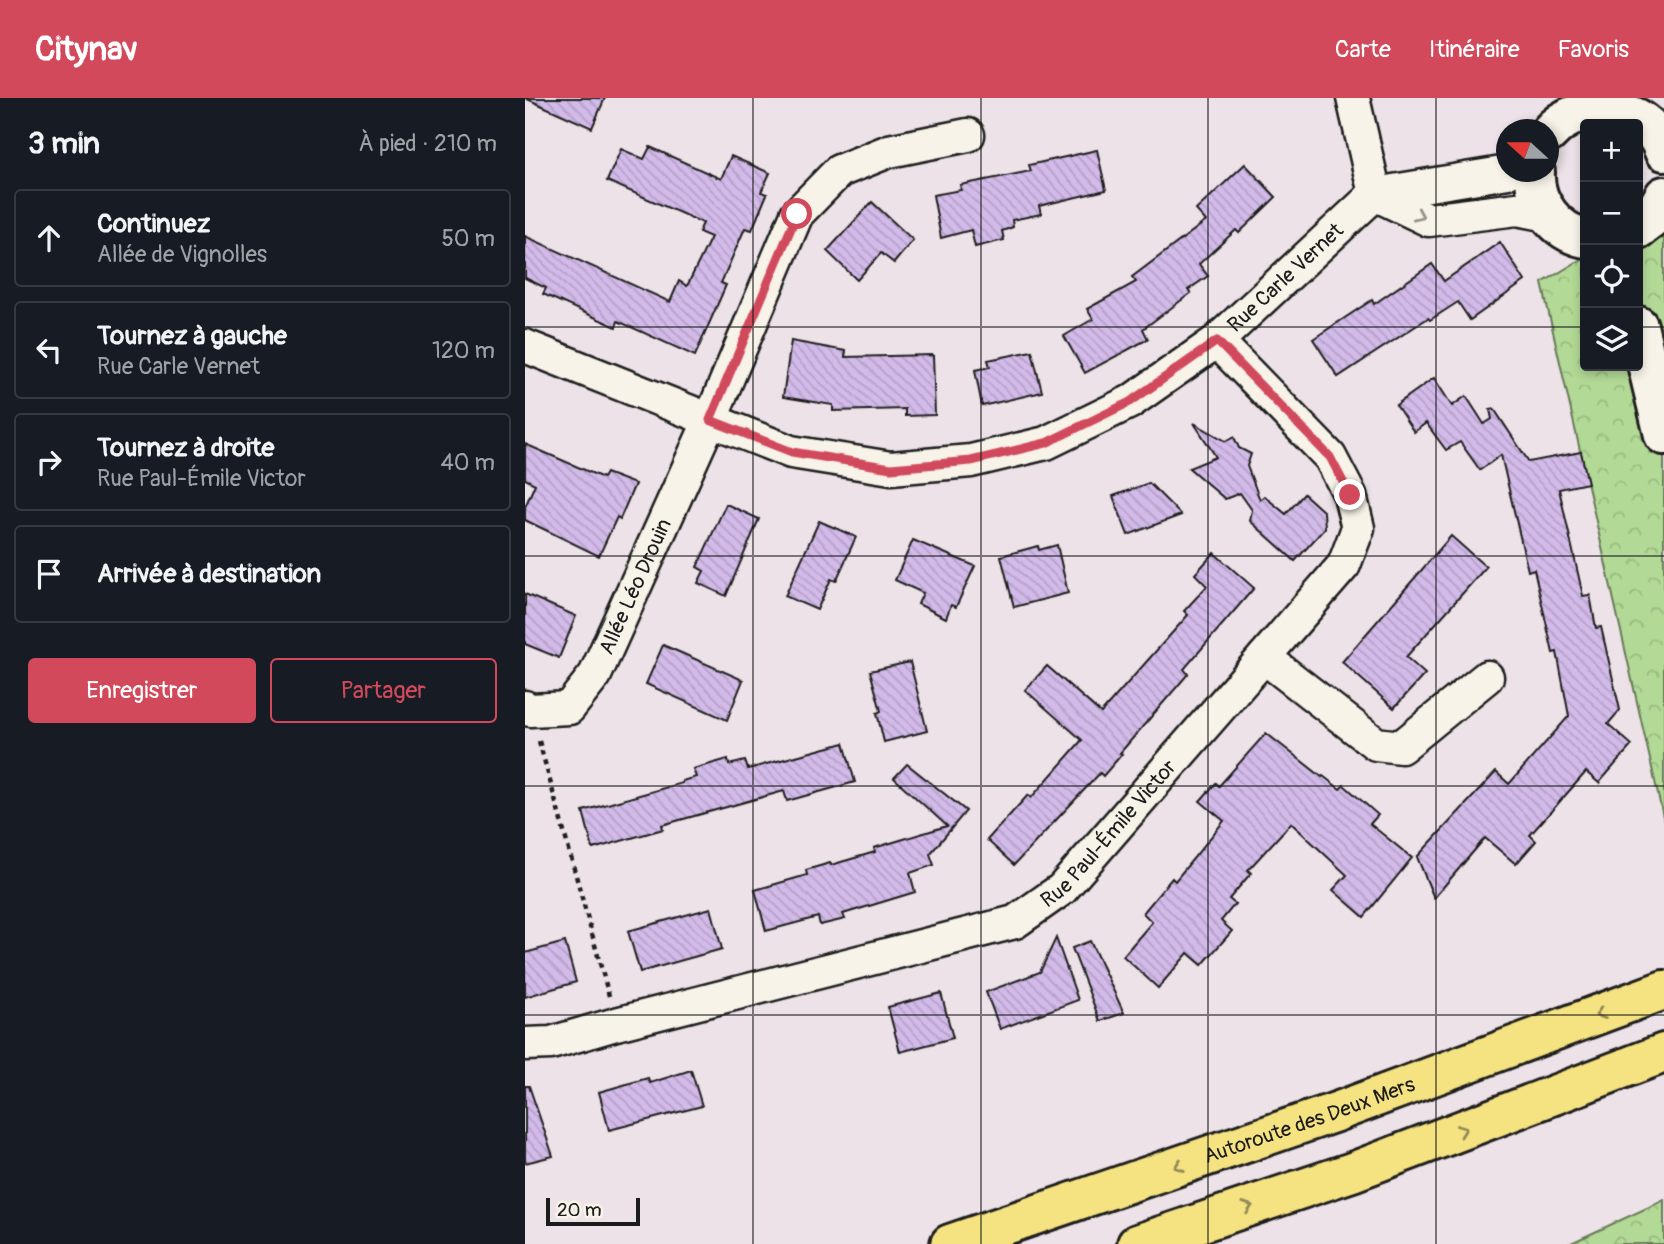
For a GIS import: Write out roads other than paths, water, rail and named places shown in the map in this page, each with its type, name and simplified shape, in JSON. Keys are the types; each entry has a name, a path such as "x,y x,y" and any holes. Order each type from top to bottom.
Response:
{"highway":[{"name":"Autoroute des Deux Mers","path":"950,1244 1336,1112 1664,990"},
{"path":"1137,1244 1352,1172 1664,1053"}],"main road":[{"path":"1559,122 1588,103 1626,111 1661,136"},
{"path":"1536,182 1538,197 1548,215 1561,228 1580,236"},
{"path":"1643,225 1650,220 1664,196"},
{"path":"1643,347 1664,435"}],"street":[{"path":"1353,98 1375,194"},
{"name":"Allée Léo Drouin","path":"528,709 569,708 595,675 710,420 797,214 839,171 889,151 968,135"},
{"path":"1375,194 1496,174"},
{"path":"1375,194 1429,220 1517,209 1548,215"},
{"name":"Rue Carle Vernet","path":"525,346 792,452 891,468 971,461 1046,443 1130,402 1217,341 1375,194"},
{"name":"Rue Paul-Émile Victor","path":"525,1044 551,1043 1015,922 1062,889 1344,565 1358,528 1350,495 1330,457 1217,341"},
{"path":"1264,657 1376,744 1401,747 1487,677"}]}
